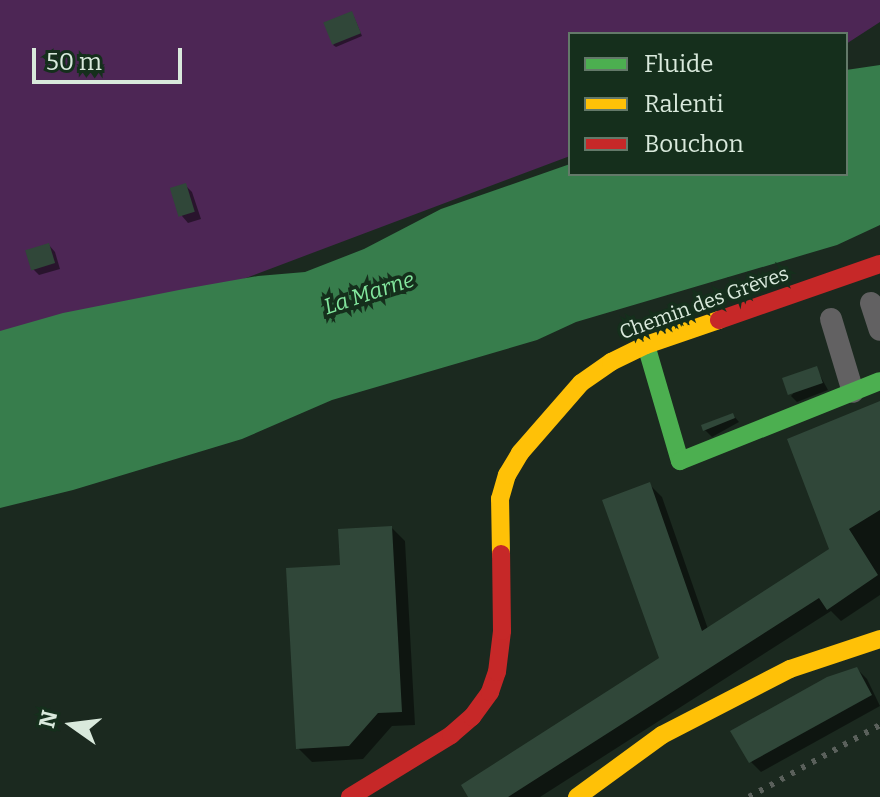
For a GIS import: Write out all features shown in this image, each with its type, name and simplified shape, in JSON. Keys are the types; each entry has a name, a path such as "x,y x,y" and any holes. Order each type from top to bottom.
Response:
{"street":[{"name":"Chemin des Grèves","path":"350,797 451,735 472,717 490,692 497,672 502,631 500,499 507,475 520,453 581,383 611,362 646,345 880,264"},
{"path":"871,303 880,330"},
{"path":"831,319 853,392"},
{"path":"646,345 680,461 880,381"},
{"path":"577,797 662,735 790,669 880,639"}],"shaded area":[{"path":"0,0 880,0 880,22 848,43 848,32 568,32 568,157 190,299 0,350"}],"water":[{"name":"La Marne","path":"880,65 880,225 837,245 576,322 537,340 332,400 242,439 73,490 0,508 0,331 63,313 184,289 258,276 305,272 364,249 441,209 568,165 568,176 848,176 848,70"}],"building":[{"path":"352,11 361,33 332,45 323,23"},
{"path":"186,183 195,212 179,217 170,188"},
{"path":"49,243 55,263 31,270 25,250"},
{"path":"817,366 823,383 788,395 782,378"},
{"path":"880,401 880,510 849,529 878,575 827,610 819,598 508,797 468,797 461,785 659,658 602,500 650,482 702,631 829,549 787,439"},
{"path":"733,413 735,418 703,431 701,425"},
{"path":"392,526 402,712 378,713 349,746 296,749 286,568 340,565 338,529"},
{"path":"857,667 872,695 749,763 730,731 827,677"}],"railway":[{"path":"749,797 880,725"}],"traffic: fast":[{"path":"646,345 680,461 880,381"}],"traffic: slow":[{"path":"501,554 500,499 507,475 520,453 581,383 611,362 646,345 719,320"},
{"path":"577,797 662,735 790,669 880,639"}],"traffic: jam":[{"path":"719,320 880,264"},
{"path":"350,797 451,735 472,717 490,692 497,672 502,631 501,554"}]}
